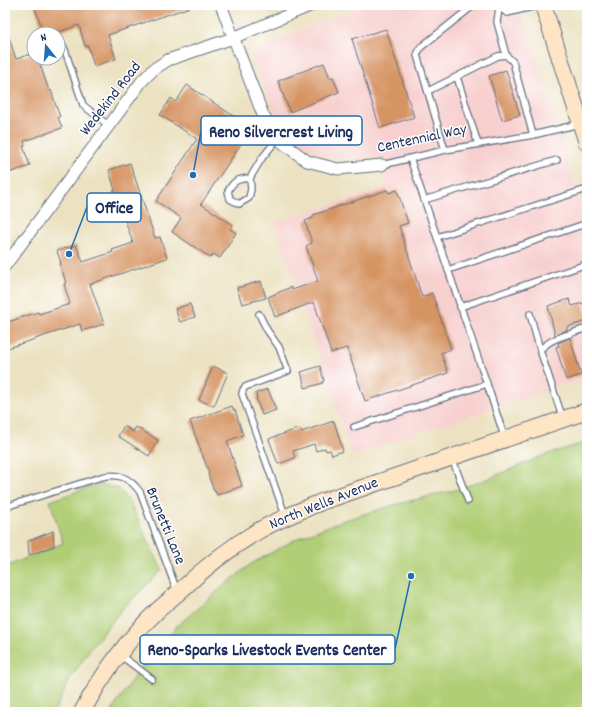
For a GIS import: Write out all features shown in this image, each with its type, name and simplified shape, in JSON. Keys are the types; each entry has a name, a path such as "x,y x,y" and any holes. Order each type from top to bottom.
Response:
{"main road":[{"path":"544,5 587,143"},
{"name":"North Wells Avenue","path":"82,712 106,673 158,610 178,593 193,577 236,545 258,531 285,517 324,501 587,411"}],"street":[{"name":"Centennial Way","path":"221,5 263,115 283,143 307,160 338,169 382,165"},
{"name":"Wedekind Road","path":"5,266 142,81 154,69 168,60 233,38 312,5"}],"lane":[{"path":"445,150 417,55 421,47 474,5"},
{"path":"497,6 507,12 540,5"},
{"path":"497,6 497,22 506,55 513,62 534,135"},
{"path":"66,53 83,105 109,126"},
{"path":"428,91 498,56 506,55"},
{"path":"457,77 478,144"},
{"name":"Centennial Way","path":"382,165 445,150 534,135 581,124"},
{"path":"250,178 232,182 228,191 230,199 240,204 249,198 251,189 250,178 262,158 279,137"},
{"path":"410,158 505,439"},
{"path":"424,200 557,160"},
{"path":"437,237 587,189"},
{"path":"448,270 582,225"},
{"path":"460,307 587,264"},
{"path":"259,314 267,330 279,347 288,371 245,387 242,390 242,394 285,517"},
{"path":"530,314 540,350 563,419"},
{"path":"540,350 554,339 587,328"},
{"path":"354,427 487,384"},
{"path":"452,457 468,501"},
{"name":"Brunetti Lane","path":"5,507 101,476 116,475 128,479 140,492 178,593"},
{"path":"120,655 152,679"}],"shaded area":[{"path":"363,5 519,5 587,223 587,377 352,455 275,222 386,187 385,180 376,157 351,160 327,157 301,145 288,135 276,116 254,63 254,55 259,49"}],"green space":[{"path":"587,442 587,712 111,712 136,674 177,626 251,564 298,538 344,520 398,504 455,490 485,480 545,455"},
{"path":"98,484 118,488 130,503 162,570 123,608 91,648 70,679 54,712 5,712 5,567 63,543 50,501"}],"building":[{"path":"34,5 190,5 190,7 108,35 116,59 94,66 88,46 85,46 79,25 66,30 66,26 41,26"},
{"path":"386,29 414,117 380,128 352,39"},
{"path":"5,31 7,31 16,59 26,56 26,66 41,66 49,91 51,90 62,128 24,141 25,146 23,146 30,166 8,173 5,165"},
{"path":"324,63 330,78 333,77 339,92 290,112 278,81"},
{"path":"506,70 520,115 502,120 489,76"},
{"path":"187,85 238,119 237,120 244,125 242,127 249,132 201,204 233,225 230,229 236,233 220,258 213,254 211,258 172,232 181,218 156,201 197,139 160,115 171,98 176,102"},
{"path":"130,163 155,238 160,237 167,258 90,284 104,324 82,331 80,324 5,349 5,323 38,312 39,314 70,304 57,251 76,245 83,262 113,252 112,250 133,243 124,217 122,218 117,204 113,191 115,190 109,170"},
{"path":"387,190 389,193 397,190 408,223 399,226 422,297 432,293 451,349 441,353 448,373 365,401 347,348 331,353 314,302 275,317 268,297 291,287 292,290 318,281 306,246 312,243 305,221 313,218 313,215"},
{"path":"261,281 266,298 242,304 237,288"},
{"path":"569,299 572,306 583,303 587,315 587,321 567,327 567,330 555,335 548,306"},
{"path":"190,304 195,317 180,322 175,309"},
{"path":"570,338 581,375 566,380 556,347 559,346 558,343"},
{"path":"213,366 228,373 214,406 199,400"},
{"path":"320,366 324,381 322,382 323,383 305,388 301,372"},
{"path":"268,389 276,410 262,415 256,398 256,393"},
{"path":"232,406 233,410 235,410 243,435 227,441 242,486 217,495 214,491 190,421"},
{"path":"334,421 343,451 332,455 330,450 326,451 325,448 316,451 314,444 293,451 295,458 278,464 269,439 297,429 300,429 301,432"},
{"path":"124,426 133,432 136,427 158,440 149,456 118,436"},
{"path":"53,531 54,546 29,555 28,541"}],"place":[{"name":"Reno Silvercrest Living","path":"193,175"},
{"name":"Office","path":"69,254"},
{"name":"Reno-Sparks Livestock Events Center","path":"411,576"}]}
